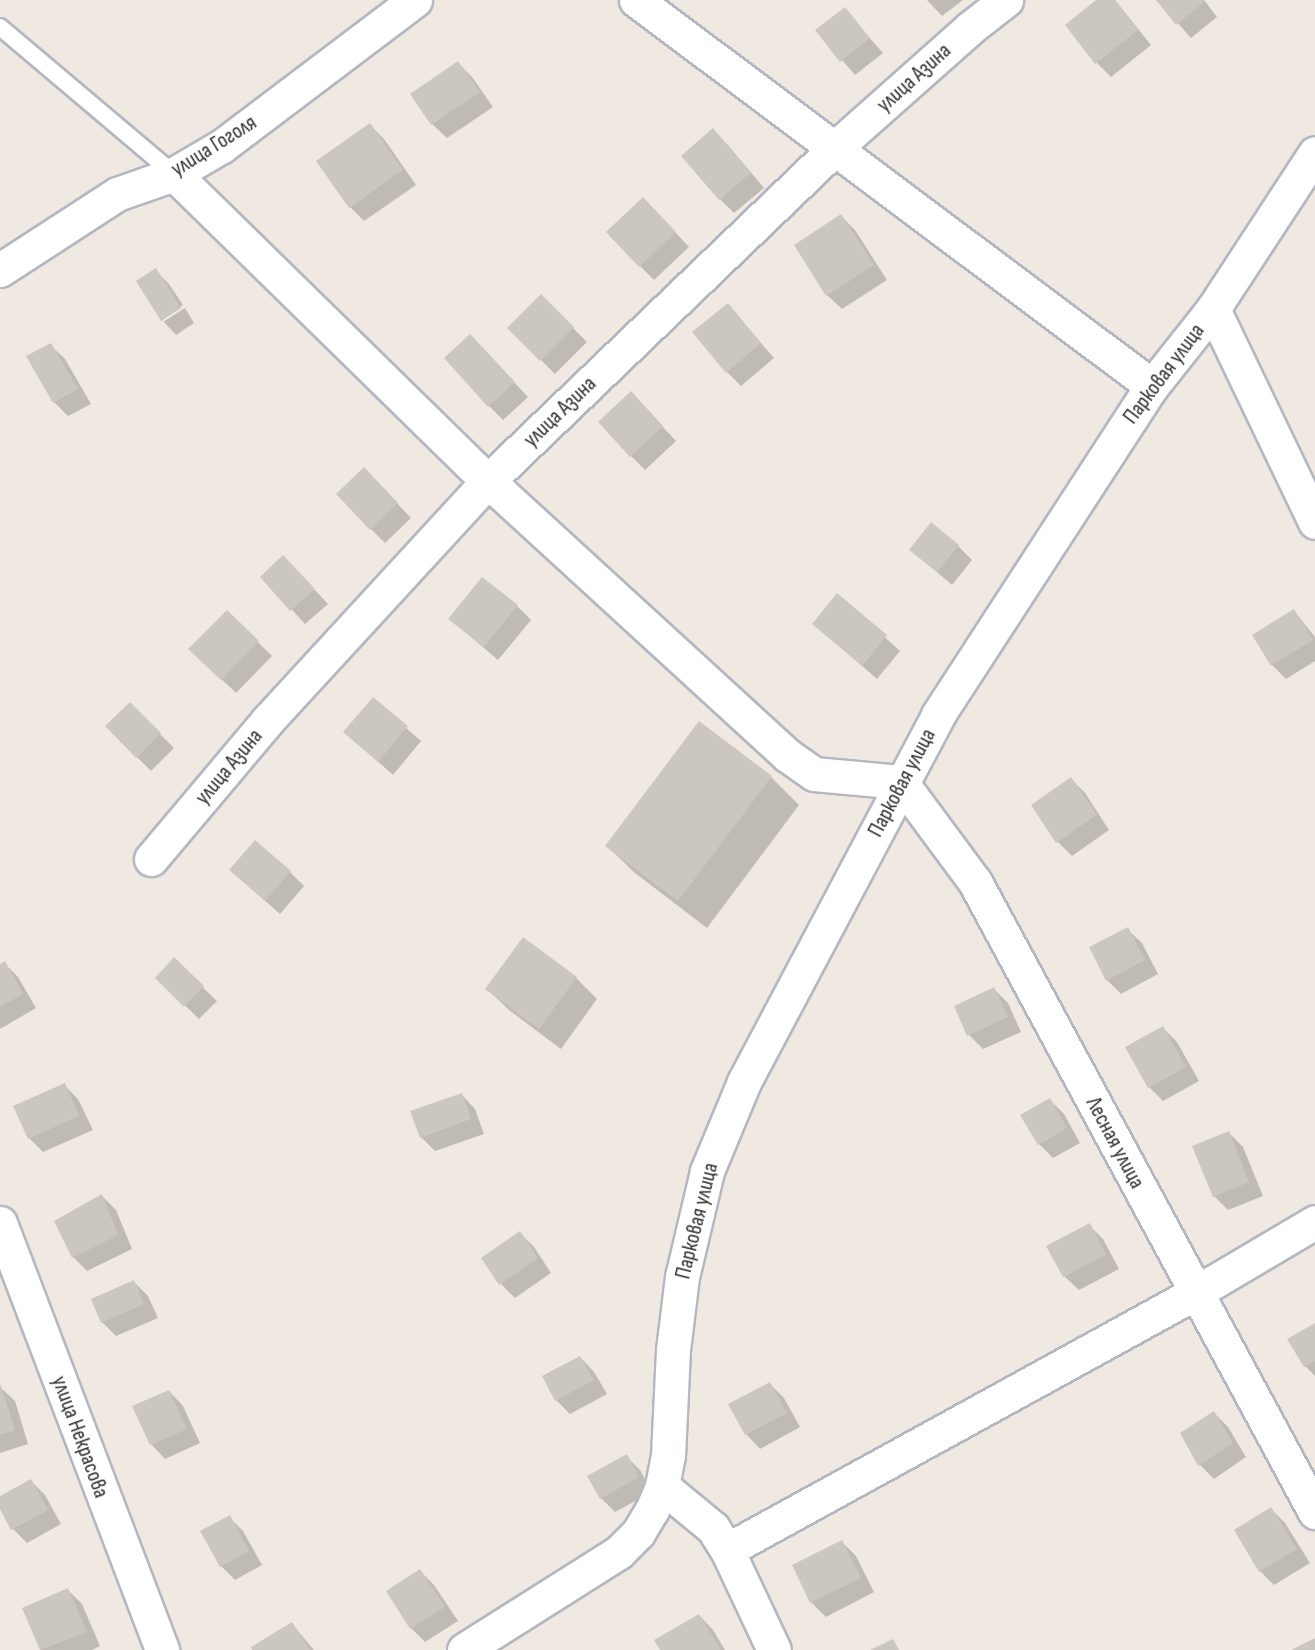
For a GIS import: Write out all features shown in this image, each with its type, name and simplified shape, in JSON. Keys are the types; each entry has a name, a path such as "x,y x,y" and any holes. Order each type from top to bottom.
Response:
{"street":[{"name":"улица Гоголя","path":"0,270 117,194 174,174 222,146 415,0"},
{"path":"636,0 1152,386"},
{"name":"улица Азина","path":"151,859 268,720 488,482 835,148 970,28 1006,0"},
{"name":"Парковая улица","path":"464,1650 619,1552 638,1533 652,1510 662,1486 669,1456 674,1350 682,1277 707,1171 744,1082 938,715 1152,386 1213,309 1315,153"},
{"path":"174,174 488,482 787,755 814,774 901,782"},
{"path":"1213,309 1315,522"},
{"name":"Лесная улица","path":"901,782 975,882 1315,1512"},
{"path":"727,1550 1195,1293 1315,1222"},
{"name":"улица Некрасова","path":"0,1223 162,1650"},
{"path":"662,1486 713,1528 727,1550 774,1650"}],"lane":[{"path":"0,27 174,174"}],"building":[{"path":"1096,0 1115,0 1138,30 1095,64 1065,25"},
{"path":"1156,0 1203,0 1204,2 1176,25"},
{"path":"845,7 870,38 840,62 815,30"},
{"path":"458,61 480,92 431,125 410,94"},
{"path":"370,123 403,170 349,208 316,161"},
{"path":"713,128 751,173 719,200 681,156"},
{"path":"643,197 676,232 639,267 606,232"},
{"path":"841,214 874,265 826,296 794,245"},
{"path":"156,268 181,308 161,321 136,281"},
{"path":"541,294 574,327 540,361 507,328"},
{"path":"728,303 761,343 726,373 692,332"},
{"path":"470,334 515,382 488,407 444,358"},
{"path":"51,343 78,389 53,403 26,356"},
{"path":"631,391 663,426 630,457 598,422"},
{"path":"364,467 398,503 370,530 336,494"},
{"path":"931,522 959,545 937,572 909,550"},
{"path":"283,555 315,589 290,611 260,577"},
{"path":"482,577 518,605 484,647 448,619"},
{"path":"837,593 887,635 862,666 812,624"},
{"path":"1294,609 1313,640 1271,666 1252,635"},
{"path":"227,610 259,641 221,680 188,649"},
{"path":"373,697 408,726 378,762 343,732"},
{"path":"130,702 161,733 136,758 105,726"},
{"path":"699,721 772,776 678,901 605,846"},
{"path":"1071,777 1097,815 1056,843 1031,805"},
{"path":"255,840 291,871 265,901 229,870"},
{"path":"1128,927 1145,960 1106,981 1089,947"},
{"path":"523,937 577,977 539,1029 485,989"},
{"path":"174,957 204,986 184,1007 155,978"},
{"path":"5,961 23,994 0,1007 0,964"},
{"path":"994,987 1008,1017 967,1036 954,1006"},
{"path":"1163,1026 1186,1067 1148,1088 1125,1047"},
{"path":"65,1083 79,1116 28,1139 13,1106"},
{"path":"462,1093 471,1119 420,1138 410,1111"},
{"path":"1050,1098 1067,1128 1038,1145 1020,1115"},
{"path":"1229,1131 1249,1182 1213,1197 1192,1146"},
{"path":"102,1194 118,1235 72,1258 54,1221"},
{"path":"1090,1223 1106,1255 1063,1277 1046,1246"},
{"path":"520,1231 538,1258 499,1285 481,1258"},
{"path":"134,1280 144,1304 101,1323 91,1299"},
{"path":"1315,1323 1315,1361 1304,1367 1287,1339"},
{"path":"580,1356 594,1380 555,1401 542,1376"},
{"path":"770,1382 787,1413 745,1435 728,1404"},
{"path":"0,1383 15,1430 0,1435"},
{"path":"169,1390 187,1429 150,1445 132,1406"},
{"path":"1214,1411 1233,1443 1198,1466 1180,1433"},
{"path":"627,1454 639,1477 600,1499 587,1476"},
{"path":"31,1479 48,1510 11,1530 0,1509 0,1496"},
{"path":"1271,1507 1297,1549 1259,1572 1234,1530"},
{"path":"230,1515 249,1551 220,1567 200,1531"},
{"path":"842,1540 861,1578 810,1603 792,1565"},
{"path":"420,1569 445,1607 410,1629 386,1591"},
{"path":"68,1588 87,1632 40,1650 22,1608"},
{"path":"699,1614 721,1650 660,1650 654,1640"},
{"path":"292,1622 310,1650 252,1650 251,1647"},
{"path":"1315,1638 1315,1650 1291,1650"},
{"path":"893,1639 899,1650 870,1650"}]}
